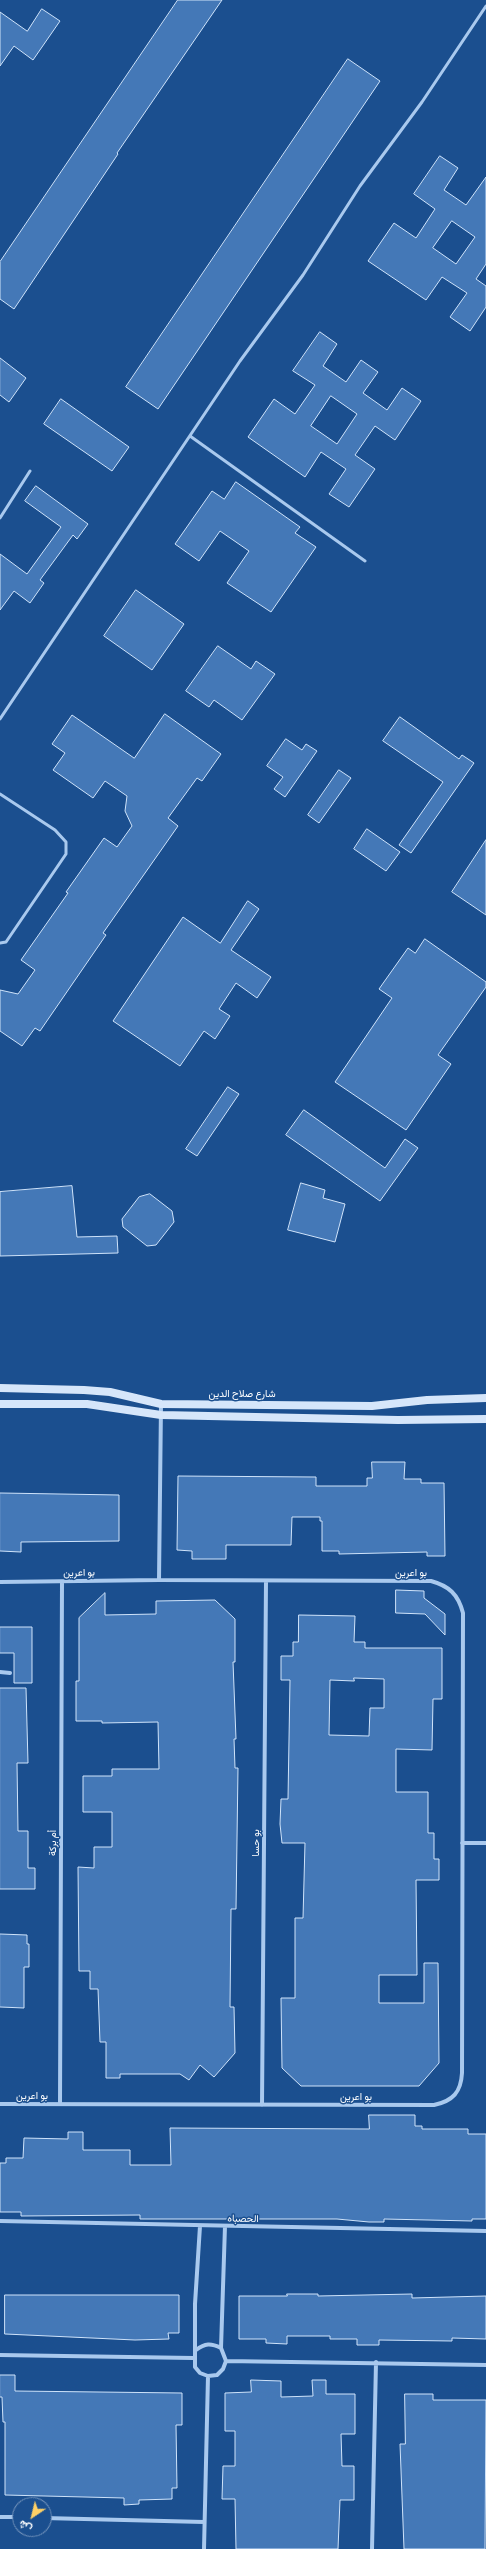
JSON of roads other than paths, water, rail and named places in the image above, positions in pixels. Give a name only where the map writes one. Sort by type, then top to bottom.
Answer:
[{"type":"street","name":"شارع صلاح الدين","points":[[0,1388],[110,1392],[161,1404],[372,1406],[427,1400],[486,1398]]},
{"type":"street","points":[[0,1404],[87,1404],[161,1415],[398,1420],[486,1419]]},
{"type":"street","points":[[159,1580],[161,1404]]},
{"type":"street","name":"بو اعرين","points":[[0,1582],[159,1580],[431,1581],[443,1584],[453,1591],[460,1601],[463,1613],[462,2073],[461,2085],[455,2095],[446,2103],[434,2105],[0,2104]]},
{"type":"street","name":"بو حسا","points":[[262,2105],[266,1581]]},
{"type":"street","name":"أم بركة","points":[[60,2104],[62,1582]]},
{"type":"street","points":[[0,1672],[10,1673]]},
{"type":"street","points":[[462,1843],[486,1843]]},
{"type":"street","name":"الحصباه","points":[[0,2221],[486,2231]]},
{"type":"street","points":[[200,2226],[195,2304],[196,2350],[193,2358],[195,2367],[200,2373],[208,2376],[217,2375],[223,2369],[226,2361],[221,2348],[225,2226]]},
{"type":"street","points":[[196,2350],[203,2344],[212,2344],[221,2348]]},
{"type":"street","points":[[0,2355],[193,2358]]},
{"type":"street","points":[[226,2361],[376,2362],[486,2365]]},
{"type":"street","points":[[372,2549],[376,2362]]},
{"type":"street","points":[[204,2549],[208,2376]]},
{"type":"street","points":[[0,2517],[12,2517]]},
{"type":"street","points":[[52,2518],[204,2522]]},
{"type":"lane","points":[[0,719],[190,436],[486,6]]},
{"type":"lane","points":[[190,436],[365,561]]},
{"type":"lane","points":[[0,518],[30,471]]},
{"type":"lane","points":[[0,794],[55,830],[66,842],[66,854],[6,942],[0,943]]}]
